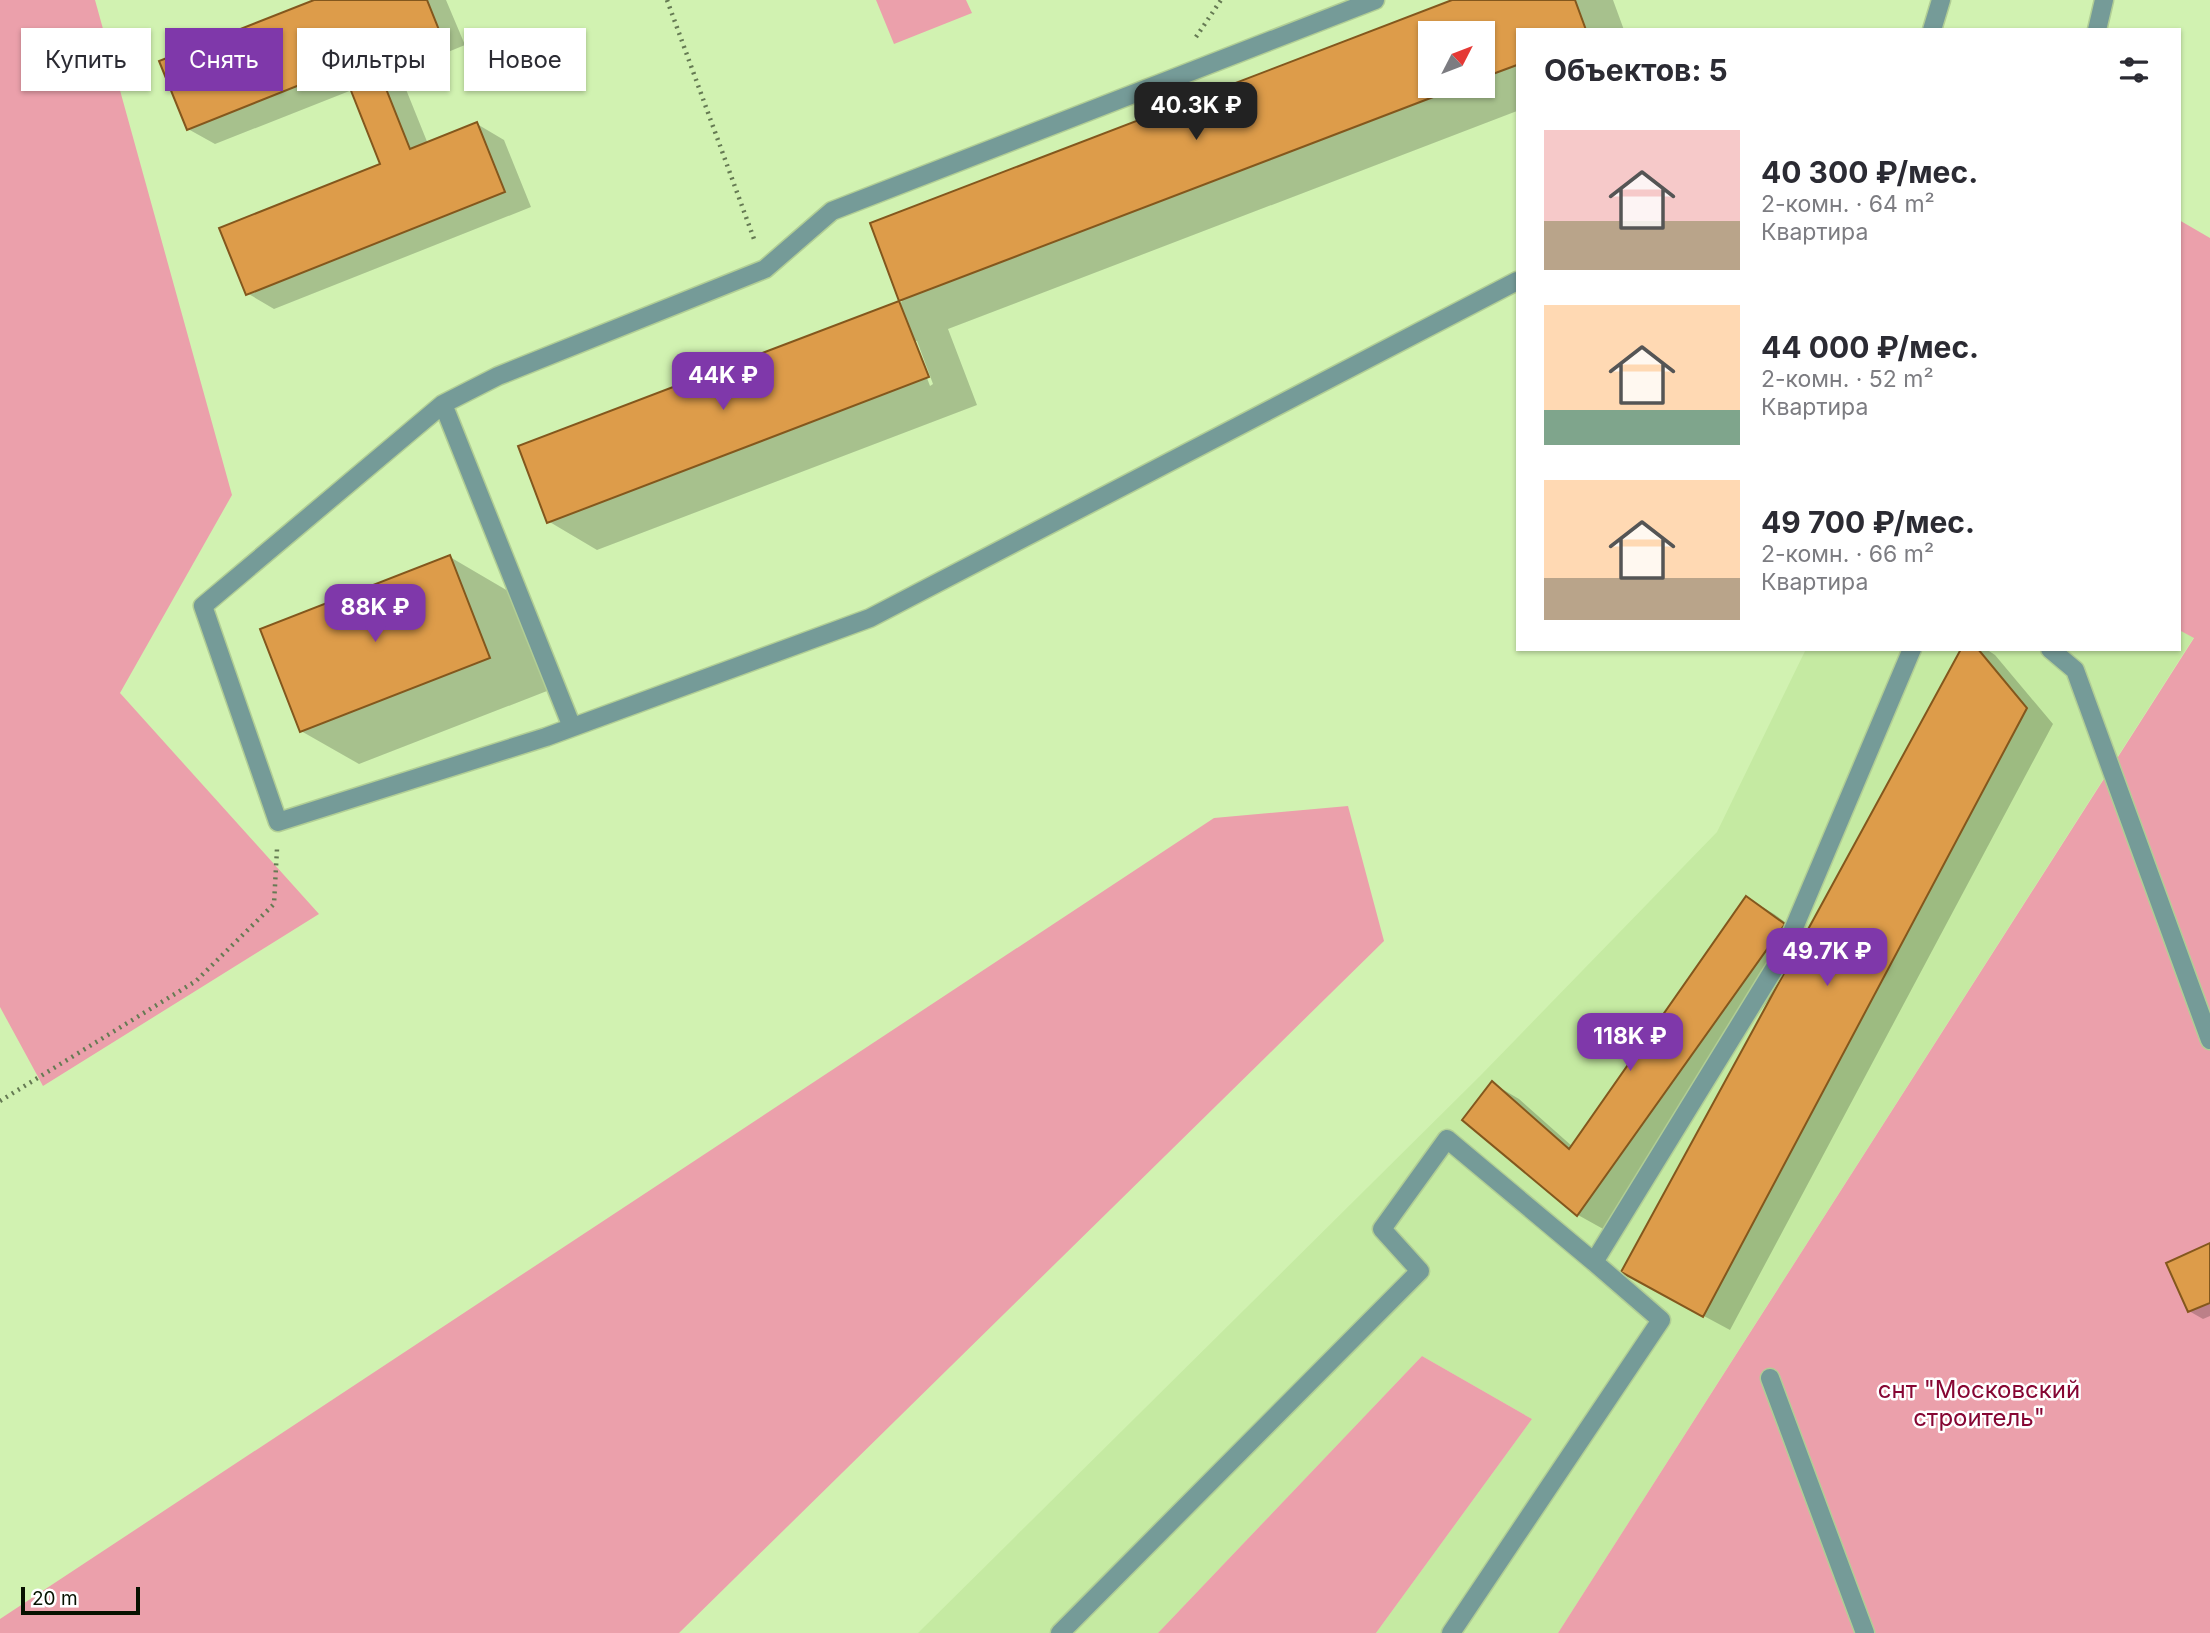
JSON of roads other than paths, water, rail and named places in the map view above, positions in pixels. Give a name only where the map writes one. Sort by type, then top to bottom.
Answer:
[{"type":"lane","points":[[1375,0],[832,211],[765,269],[498,376],[443,404],[203,606],[278,822],[572,727],[870,618],[1516,282]]},
{"type":"lane","points":[[1933,28],[1941,0]]},
{"type":"lane","points":[[2097,28],[2104,0]]},
{"type":"lane","points":[[443,404],[572,727]]},
{"type":"lane","points":[[1594,1262],[1782,956],[1911,651]]},
{"type":"lane","points":[[2052,651],[2075,670],[2210,1040]]},
{"type":"lane","points":[[1060,1633],[1420,1271],[1382,1228],[1447,1139],[1661,1320],[1451,1633]]},
{"type":"lane","points":[[1770,1378],[1865,1633]]},
{"type":"park label","name":"снт \"Московский строитель\"","points":[[1979,1403]]}]
